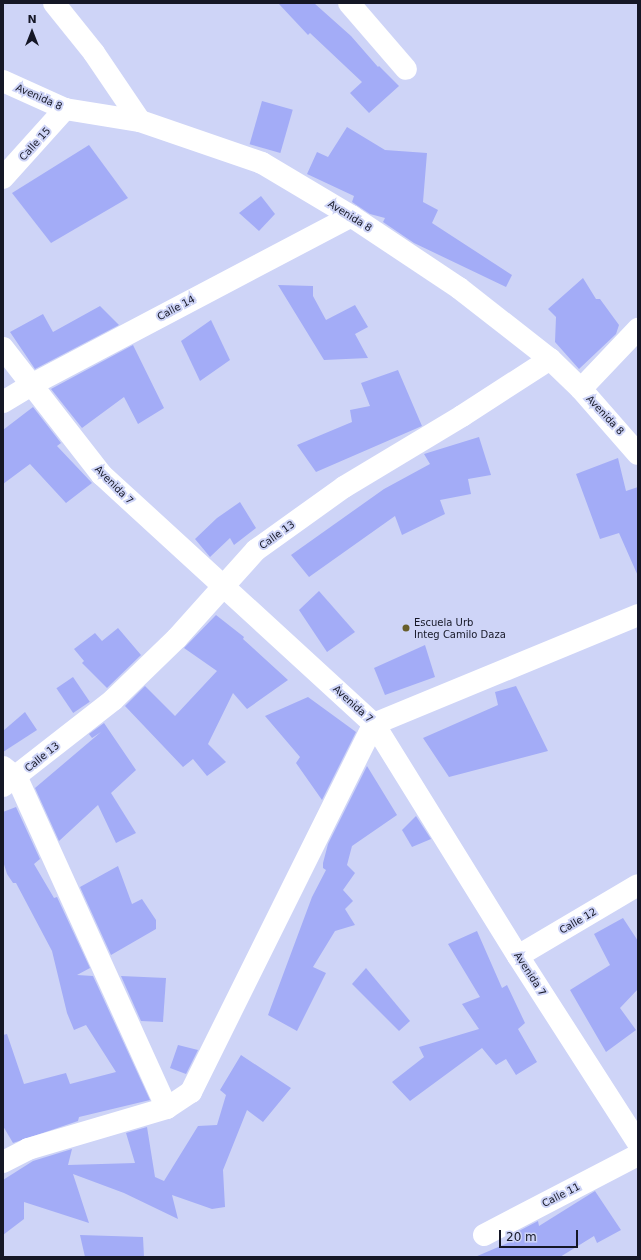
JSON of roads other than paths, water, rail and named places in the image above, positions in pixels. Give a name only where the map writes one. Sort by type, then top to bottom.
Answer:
[{"type":"street","points":[[54,3],[94,53],[140,122]]},
{"type":"street","points":[[349,3],[406,69]]},
{"type":"street","name":"Avenida 8","points":[[3,81],[65,109],[140,122],[262,163],[351,216],[459,288],[550,359],[581,389],[638,454]]},
{"type":"street","name":"Calle 15","points":[[3,178],[65,109]]},
{"type":"street","name":"Calle 14","points":[[3,402],[31,385],[351,216]]},
{"type":"street","points":[[581,389],[638,329]]},
{"type":"street","name":"Avenida 7","points":[[3,348],[102,475],[374,724],[518,956],[638,1143]]},
{"type":"street","name":"Calle 13","points":[[8,777],[113,700],[177,638],[224,588],[256,550],[344,487],[462,416],[550,359]]},
{"type":"street","points":[[3,1162],[28,1149],[167,1108],[191,1092],[374,724],[638,615]]},
{"type":"street","points":[[8,777],[167,1108]]},
{"type":"street","name":"Calle 12","points":[[518,956],[638,885]]},
{"type":"street","name":"Calle 11","points":[[484,1235],[638,1155]]},
{"type":"place","name":"Escuela Urb Integ Camilo Daza","points":[[406,628]]}]
